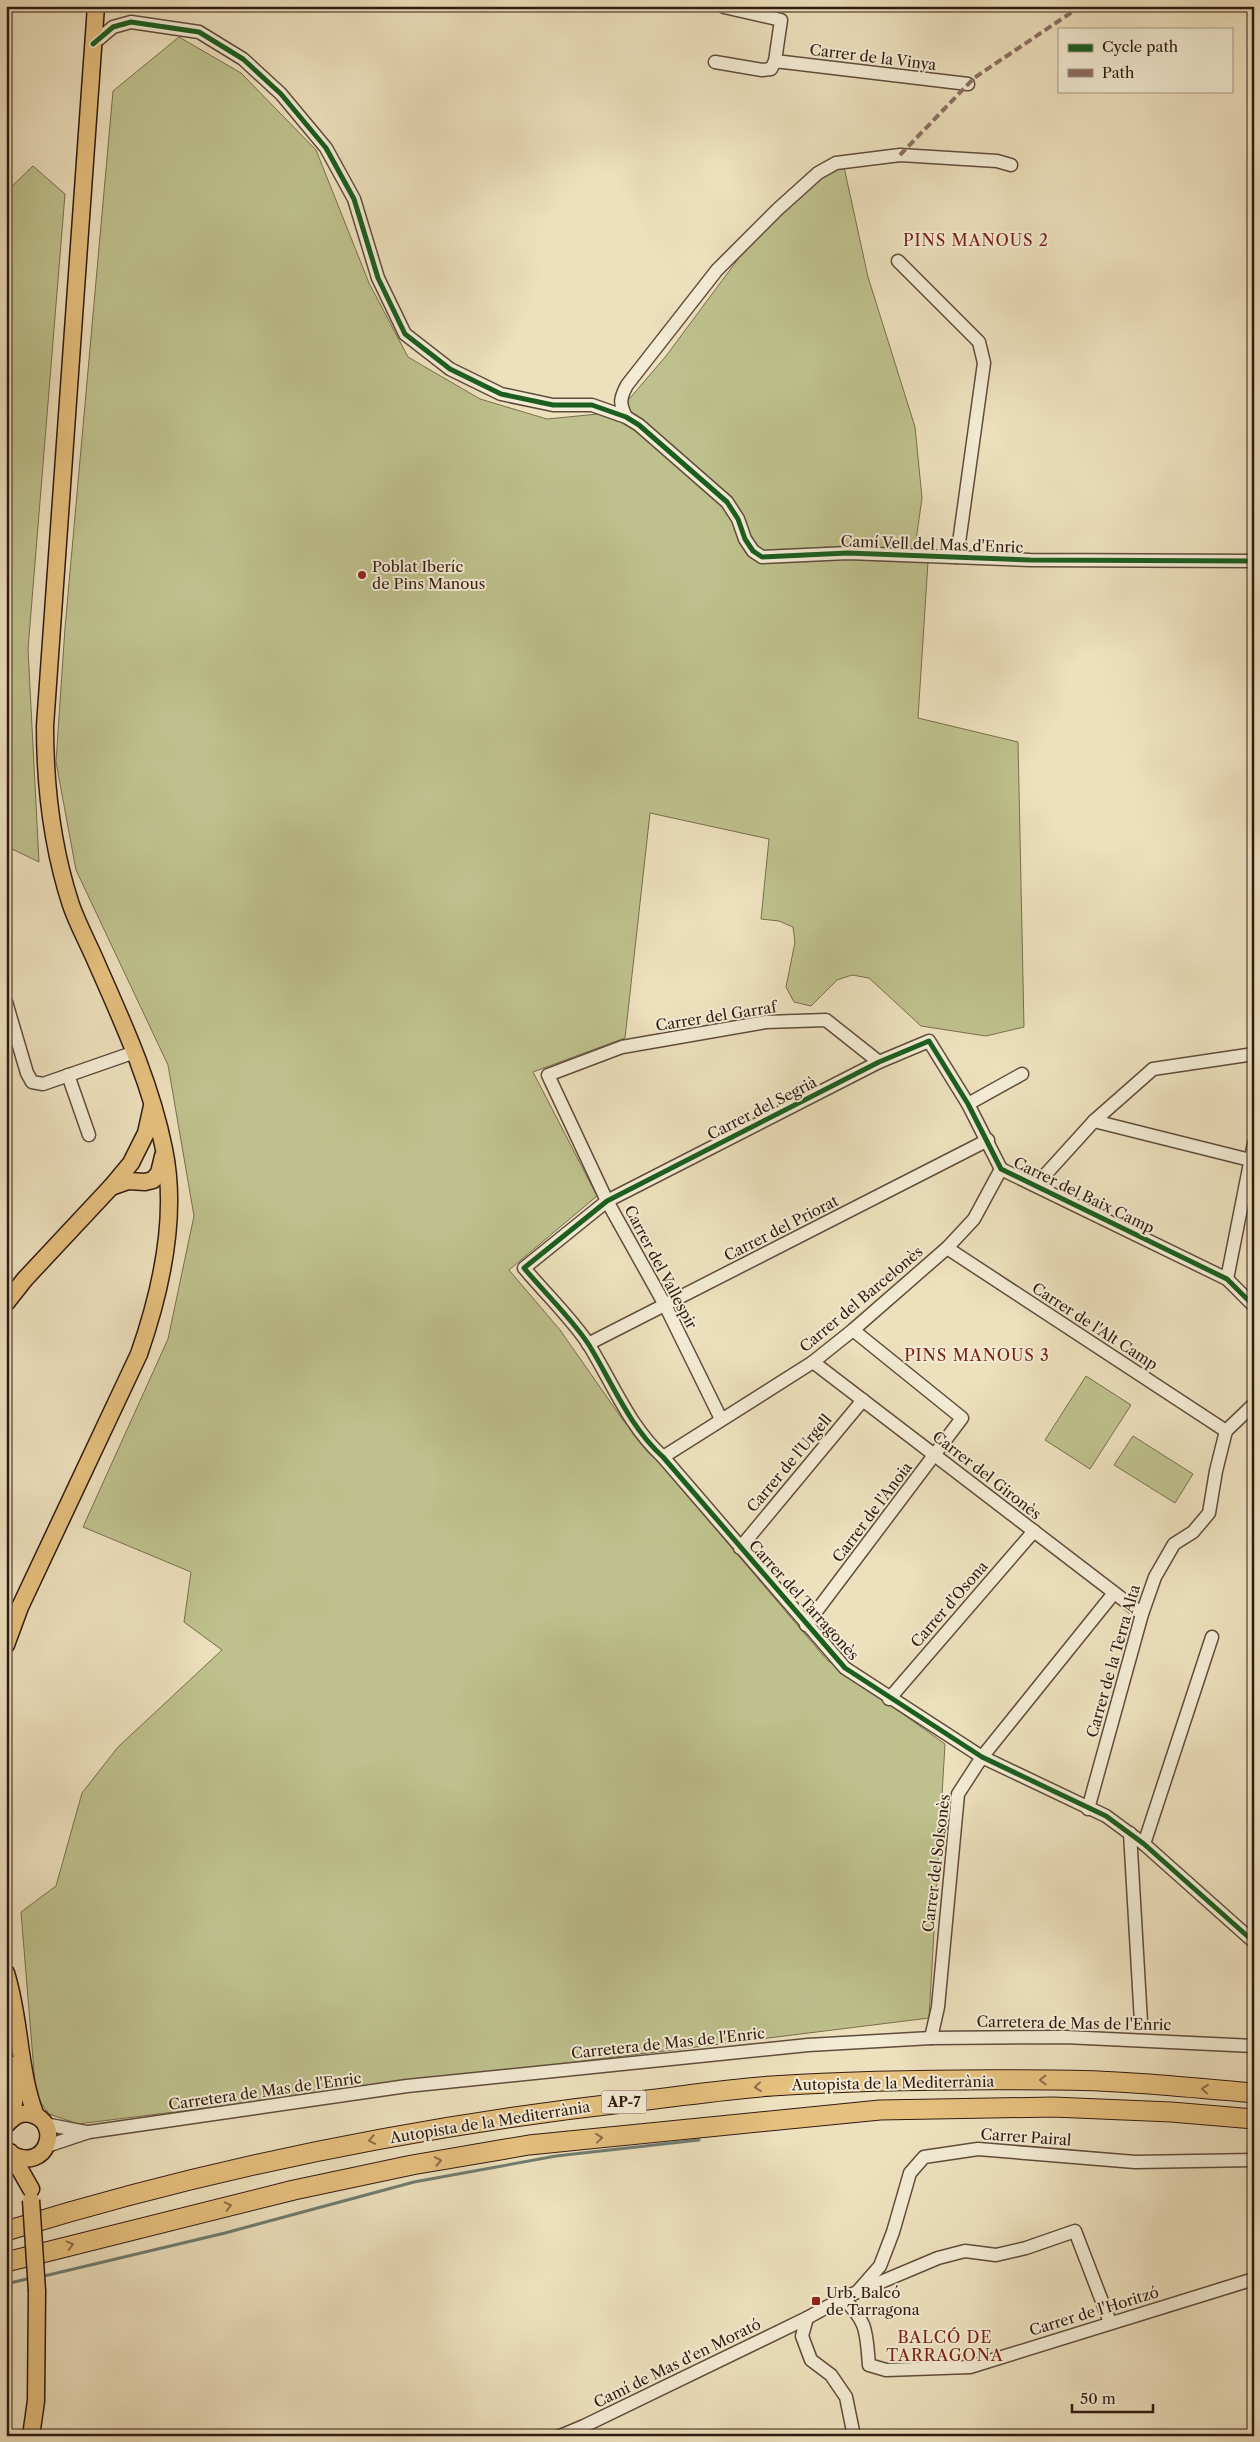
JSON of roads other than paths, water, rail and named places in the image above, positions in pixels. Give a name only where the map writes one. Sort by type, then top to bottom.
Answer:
[{"type":"highway","name":"Autopista de la Mediterrània","points":[[6,2232],[154,2189],[290,2156],[527,2113],[741,2089],[909,2081],[1054,2080],[1254,2093]]},
{"type":"highway","name":"Autopista de la Mediterrània","points":[[6,2262],[294,2190],[412,2165],[529,2145],[880,2110],[1053,2107],[1171,2112],[1254,2119]]},
{"type":"main road","points":[[6,1645],[20,1606],[139,1354],[154,1312],[162,1277],[167,1214],[168,1179],[153,1104],[135,1052],[72,906],[53,840],[45,751],[96,6]]},
{"type":"main road","points":[[153,1104],[146,1133],[132,1160],[130,1170],[158,1192],[167,1214]]},
{"type":"main road","points":[[6,1303],[25,1279],[111,1187],[138,1154],[149,1153],[163,1157]]},
{"type":"main road","points":[[111,1187],[128,1180],[143,1181],[156,1177],[163,1157]]},
{"type":"main road","points":[[6,1973],[14,2000],[26,2084],[49,2139],[42,2151],[31,2195],[37,2291],[36,2401],[31,2436]]},
{"type":"main road","points":[[6,2018],[15,2082],[9,2122]]},
{"type":"main road","points":[[9,2122],[25,2114],[40,2120]]},
{"type":"main road","points":[[9,2151],[19,2158],[28,2159],[42,2151]]},
{"type":"main road","points":[[9,2151],[31,2195]]},
{"type":"street","points":[[724,7],[781,20],[775,61]]},
{"type":"street","name":"Camí Vell del Mas d'Enric","points":[[93,44],[113,27],[131,22],[199,32],[243,59],[281,94],[326,148],[354,199],[378,278],[405,334],[450,369],[501,394],[553,405],[592,404],[626,417],[663,445],[699,480],[727,502],[738,519],[745,539],[753,551],[762,557],[848,553],[957,557],[1254,561]]},
{"type":"street","name":"Carrer de la Vinya","points":[[715,62],[762,70],[771,69],[775,61],[968,84]]},
{"type":"street","points":[[626,417],[620,404],[627,385],[717,270],[778,208],[818,173],[836,163],[900,155],[997,160],[1011,165]]},
{"type":"street","points":[[898,261],[978,342],[984,362],[957,557]]},
{"type":"street","points":[[6,1002],[27,1073],[32,1082],[42,1084],[135,1052]]},
{"type":"street","name":"Carrer del Garraf","points":[[548,1076],[622,1047],[774,1022],[826,1020],[879,1062]]},
{"type":"street","name":"Carrer del Segrià","points":[[607,1201],[879,1062],[929,1041]]},
{"type":"street","name":"Carrer del Baix Camp","points":[[929,1041],[968,1104],[988,1140],[1001,1169],[1227,1279],[1254,1306]]},
{"type":"street","points":[[1036,1185],[1094,1121],[1153,1070],[1254,1054]]},
{"type":"street","points":[[968,1104],[1022,1074]]},
{"type":"street","points":[[68,1075],[89,1135]]},
{"type":"street","name":"Carrer del Vallespir","points":[[548,1076],[607,1201],[665,1305],[721,1418]]},
{"type":"street","points":[[1094,1121],[1250,1160]]},
{"type":"street","name":"Carrer del Priorat","points":[[588,1344],[988,1140]]},
{"type":"street","points":[[1227,1279],[1254,1143]]},
{"type":"street","name":"Carrer del Barcelonès","points":[[663,1457],[721,1418],[813,1362],[853,1330],[947,1248],[974,1220],[1001,1169]]},
{"type":"street","name":"Carrer del Tarragonès","points":[[607,1201],[524,1268],[588,1344],[624,1408],[648,1444],[663,1457],[806,1625],[845,1668],[889,1699],[982,1757],[1106,1816],[1144,1844],[1254,1942]]},
{"type":"street","name":"Carrer de l'Alt Camp","points":[[947,1248],[1226,1431]]},
{"type":"street","name":"Carrer de l'Anoia","points":[[806,1625],[962,1418],[853,1330]]},
{"type":"street","name":"Carrer del Gironès","points":[[813,1362],[1142,1614]]},
{"type":"street","name":"Carrer de l'Urgell","points":[[740,1548],[863,1400]]},
{"type":"street","points":[[1226,1431],[1254,1404]]},
{"type":"street","name":"Carrer de la Terra Alta","points":[[1088,1809],[1142,1614],[1155,1577],[1174,1544],[1192,1532],[1209,1514],[1216,1470],[1226,1431]]},
{"type":"street","name":"Carrer d'Osona","points":[[889,1699],[1034,1531]]},
{"type":"street","name":"Carrer del Solsonès","points":[[931,2038],[938,2007],[958,1794],[982,1757],[1114,1593]]},
{"type":"street","points":[[1144,1844],[1212,1637]]},
{"type":"street","points":[[1130,1833],[1141,2022]]},
{"type":"street","name":"Carretera de Mas de l'Enric","points":[[89,2132],[406,2086],[772,2048],[931,2038],[1104,2037],[1254,2046]]},
{"type":"street","points":[[40,2120],[89,2132]]},
{"type":"street","points":[[42,2151],[89,2132]]},
{"type":"street","name":"Carrer Pairal","points":[[849,2296],[880,2266],[893,2232],[910,2173],[924,2157],[978,2149],[1135,2162],[1253,2162]]},
{"type":"street","points":[[849,2296],[938,2258],[965,2251],[996,2255],[1026,2248],[1076,2231],[1110,2322]]},
{"type":"street","name":"Carrer de l'Horitzó","points":[[849,2296],[866,2328],[869,2365],[886,2370],[970,2367],[1254,2278]]},
{"type":"street","name":"Camí de Mas d'en Morató","points":[[560,2436],[849,2296]]},
{"type":"street","points":[[807,2318],[802,2336],[811,2360],[831,2375],[846,2397],[854,2436]]},
{"type":"waterway","points":[[40,2277],[225,2233],[414,2182],[556,2156],[699,2140]]},
{"type":"waterway","points":[[6,2284],[31,2278]]},
{"type":"place","name":"Poblat Iberíc de Pins Manous","points":[[362,575]]},
{"type":"place","name":"Urb. Balcó de Tarragona","points":[[816,2301]]},
{"type":"district","name":"PINS MANOUS 2","points":[[976,240]]},
{"type":"district","name":"PINS MANOUS 3","points":[[977,1355]]},
{"type":"district","name":"BALCÓ DE TARRAGONA","points":[[945,2346]]}]
